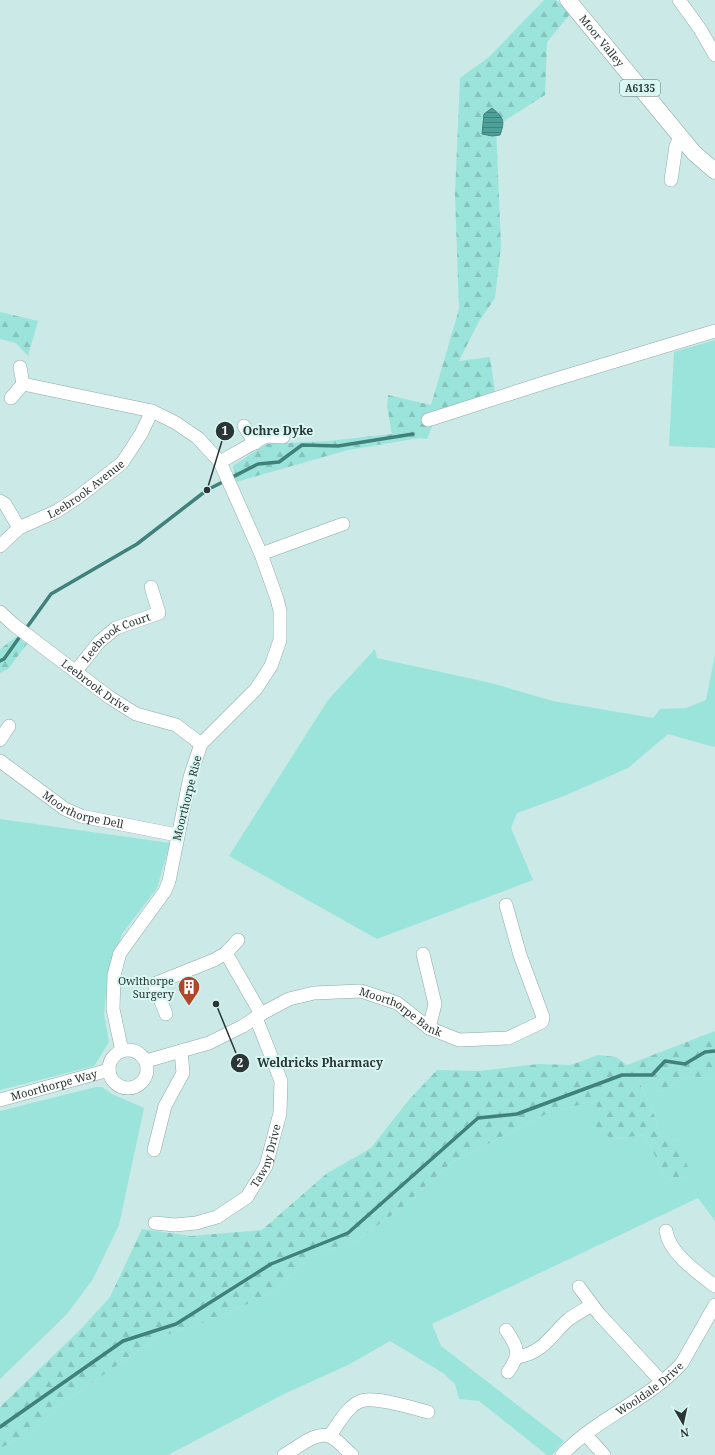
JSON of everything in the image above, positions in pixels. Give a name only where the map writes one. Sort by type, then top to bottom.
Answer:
[{"type":"main road","name":"Moor Valley","points":[[568,0],[694,154],[715,171]]},
{"type":"street","points":[[679,0],[700,29],[715,55]]},
{"type":"street","points":[[670,180],[676,146],[680,137]]},
{"type":"street","points":[[428,420],[546,382],[715,331]]},
{"type":"street","points":[[12,398],[23,384],[20,367]]},
{"type":"street","name":"Moorthorpe Rise","points":[[23,384],[152,411],[176,423],[198,438],[221,465],[232,492],[262,554],[280,611],[280,640],[271,666],[256,689],[201,744],[190,777],[165,890],[120,953],[114,975],[112,1008],[122,1051]]},
{"type":"street","name":"Leebrook Avenue","points":[[0,546],[19,528],[57,511],[77,498],[122,463],[141,434],[152,411]]},
{"type":"street","points":[[244,426],[255,443]]},
{"type":"street","points":[[221,465],[266,436],[283,437]]},
{"type":"street","points":[[0,501],[5,504],[19,528]]},
{"type":"street","points":[[262,554],[343,524]]},
{"type":"street","name":"Leebrook Court","points":[[76,671],[98,642],[116,628],[159,613],[150,587]]},
{"type":"street","name":"Leebrook Drive","points":[[0,612],[14,625],[109,697],[136,714],[176,726],[201,744]]},
{"type":"street","points":[[0,740],[9,726]]},
{"type":"street","name":"Moorthorpe Dell","points":[[0,761],[65,809],[81,816],[177,835]]},
{"type":"street","name":"Moorthorpe Bank","points":[[146,1061],[209,1043],[243,1026],[289,999],[314,993],[361,991],[397,1003],[429,1028],[459,1040],[508,1038],[542,1022],[542,1018],[520,955],[506,905]]},
{"type":"street","points":[[166,1014],[154,984],[214,960],[226,953],[238,940]]},
{"type":"street","name":"Tawny Drive","points":[[155,1223],[176,1225],[196,1223],[217,1217],[247,1197],[266,1166],[280,1113],[281,1081],[259,1016],[226,953]]},
{"type":"street","points":[[423,954],[435,1004],[429,1028]]},
{"type":"street","points":[[122,1051],[128,1049],[135,1051],[146,1061]]},
{"type":"street","name":"Moorthorpe Way","points":[[122,1051],[113,1057],[109,1070],[111,1077],[115,1082],[125,1088],[131,1088],[143,1081],[148,1068],[146,1061]]},
{"type":"street","points":[[154,1150],[165,1106],[183,1073],[181,1051]]},
{"type":"street","name":"Moorthorpe Way","points":[[0,1100],[109,1070]]},
{"type":"street","points":[[666,1231],[668,1241],[676,1252],[715,1286]]},
{"type":"street","points":[[579,1287],[608,1324],[662,1382]]},
{"type":"street","points":[[517,1357],[533,1353],[569,1320],[592,1305]]},
{"type":"street","name":"Wooldale Drive","points":[[562,1455],[585,1434],[675,1372],[682,1363],[701,1327],[715,1305]]},
{"type":"street","points":[[506,1330],[515,1342],[517,1350],[517,1357],[508,1372]]},
{"type":"street","points":[[330,1435],[347,1412],[361,1401],[374,1399],[428,1412]]},
{"type":"street","points":[[585,1434],[604,1455]]},
{"type":"street","points":[[284,1455],[312,1438],[322,1435],[330,1435],[352,1455]]},
{"type":"green space","points":[[544,0],[556,0],[571,13],[547,42],[545,95],[496,126],[501,246],[495,298],[478,323],[459,361],[490,357],[495,393],[433,424],[427,439],[419,438],[348,450],[236,482],[233,466],[266,444],[328,441],[392,434],[387,406],[388,395],[431,405],[459,309],[455,194],[460,78],[489,57]]},
{"type":"green space","points":[[0,312],[38,321],[28,356],[16,343],[0,339]]},
{"type":"green space","points":[[715,340],[715,448],[669,446],[674,352]]},
{"type":"green space","points":[[16,637],[27,644],[8,669],[0,673],[0,649]]},
{"type":"green space","points":[[375,649],[377,658],[491,683],[553,701],[653,718],[660,709],[686,708],[706,700],[715,655],[715,746],[714,747],[668,734],[628,768],[564,796],[517,813],[511,828],[533,880],[377,939],[229,856],[328,700]]},
{"type":"green space","points":[[0,819],[170,843],[157,888],[122,934],[107,983],[104,1014],[109,1042],[94,1066],[0,1090]]},
{"type":"green space","points":[[715,1031],[715,1079],[689,1076],[659,1092],[656,1078],[639,1081],[655,1117],[661,1136],[678,1141],[691,1175],[668,1181],[644,1135],[612,1139],[592,1125],[598,1100],[548,1113],[451,1163],[399,1210],[357,1240],[313,1255],[268,1295],[205,1322],[155,1339],[63,1403],[31,1434],[0,1448],[0,1407],[81,1329],[110,1297],[142,1229],[191,1236],[262,1230],[326,1174],[371,1148],[408,1101],[437,1070],[479,1071],[539,1064],[571,1065],[598,1055],[616,1057],[627,1065]]},
{"type":"green space","points":[[689,1076],[715,1079],[715,1221],[698,1198],[432,1324],[441,1346],[564,1441],[552,1455],[547,1455],[479,1401],[459,1399],[455,1384],[443,1373],[390,1341],[348,1365],[284,1394],[168,1455],[0,1455],[0,1448],[31,1434],[63,1403],[155,1339],[205,1322],[268,1295],[313,1255],[357,1240],[399,1210],[451,1163],[548,1113],[598,1100],[612,1139],[644,1135],[668,1181],[690,1175],[678,1141],[661,1136],[655,1117],[639,1081],[656,1078],[659,1092]]},
{"type":"green space","points":[[96,1087],[102,1087],[112,1094],[144,1108],[119,1225],[93,1279],[67,1314],[0,1379],[0,1111]]},
{"type":"shaded area","points":[[492,108],[499,114],[503,123],[500,135],[492,136],[482,134],[484,114]]},
{"type":"waterway","points":[[25,630],[51,594],[137,544],[207,490],[258,464],[279,462],[302,445],[338,446],[413,434]]},
{"type":"waterway","points":[[0,661],[4,659],[21,635]]},
{"type":"waterway","points":[[0,1427],[123,1341],[176,1324],[271,1264],[348,1233],[478,1118],[517,1114],[622,1075],[652,1075],[665,1061],[685,1064],[705,1052],[715,1051]]},
{"type":"place","name":"Ochre Dyke","points":[[207,490]]},
{"type":"place","name":"Weldricks Pharmacy","points":[[216,1004]]},
{"type":"place","name":"Owlthorpe Surgery","points":[[189,1006]]}]
